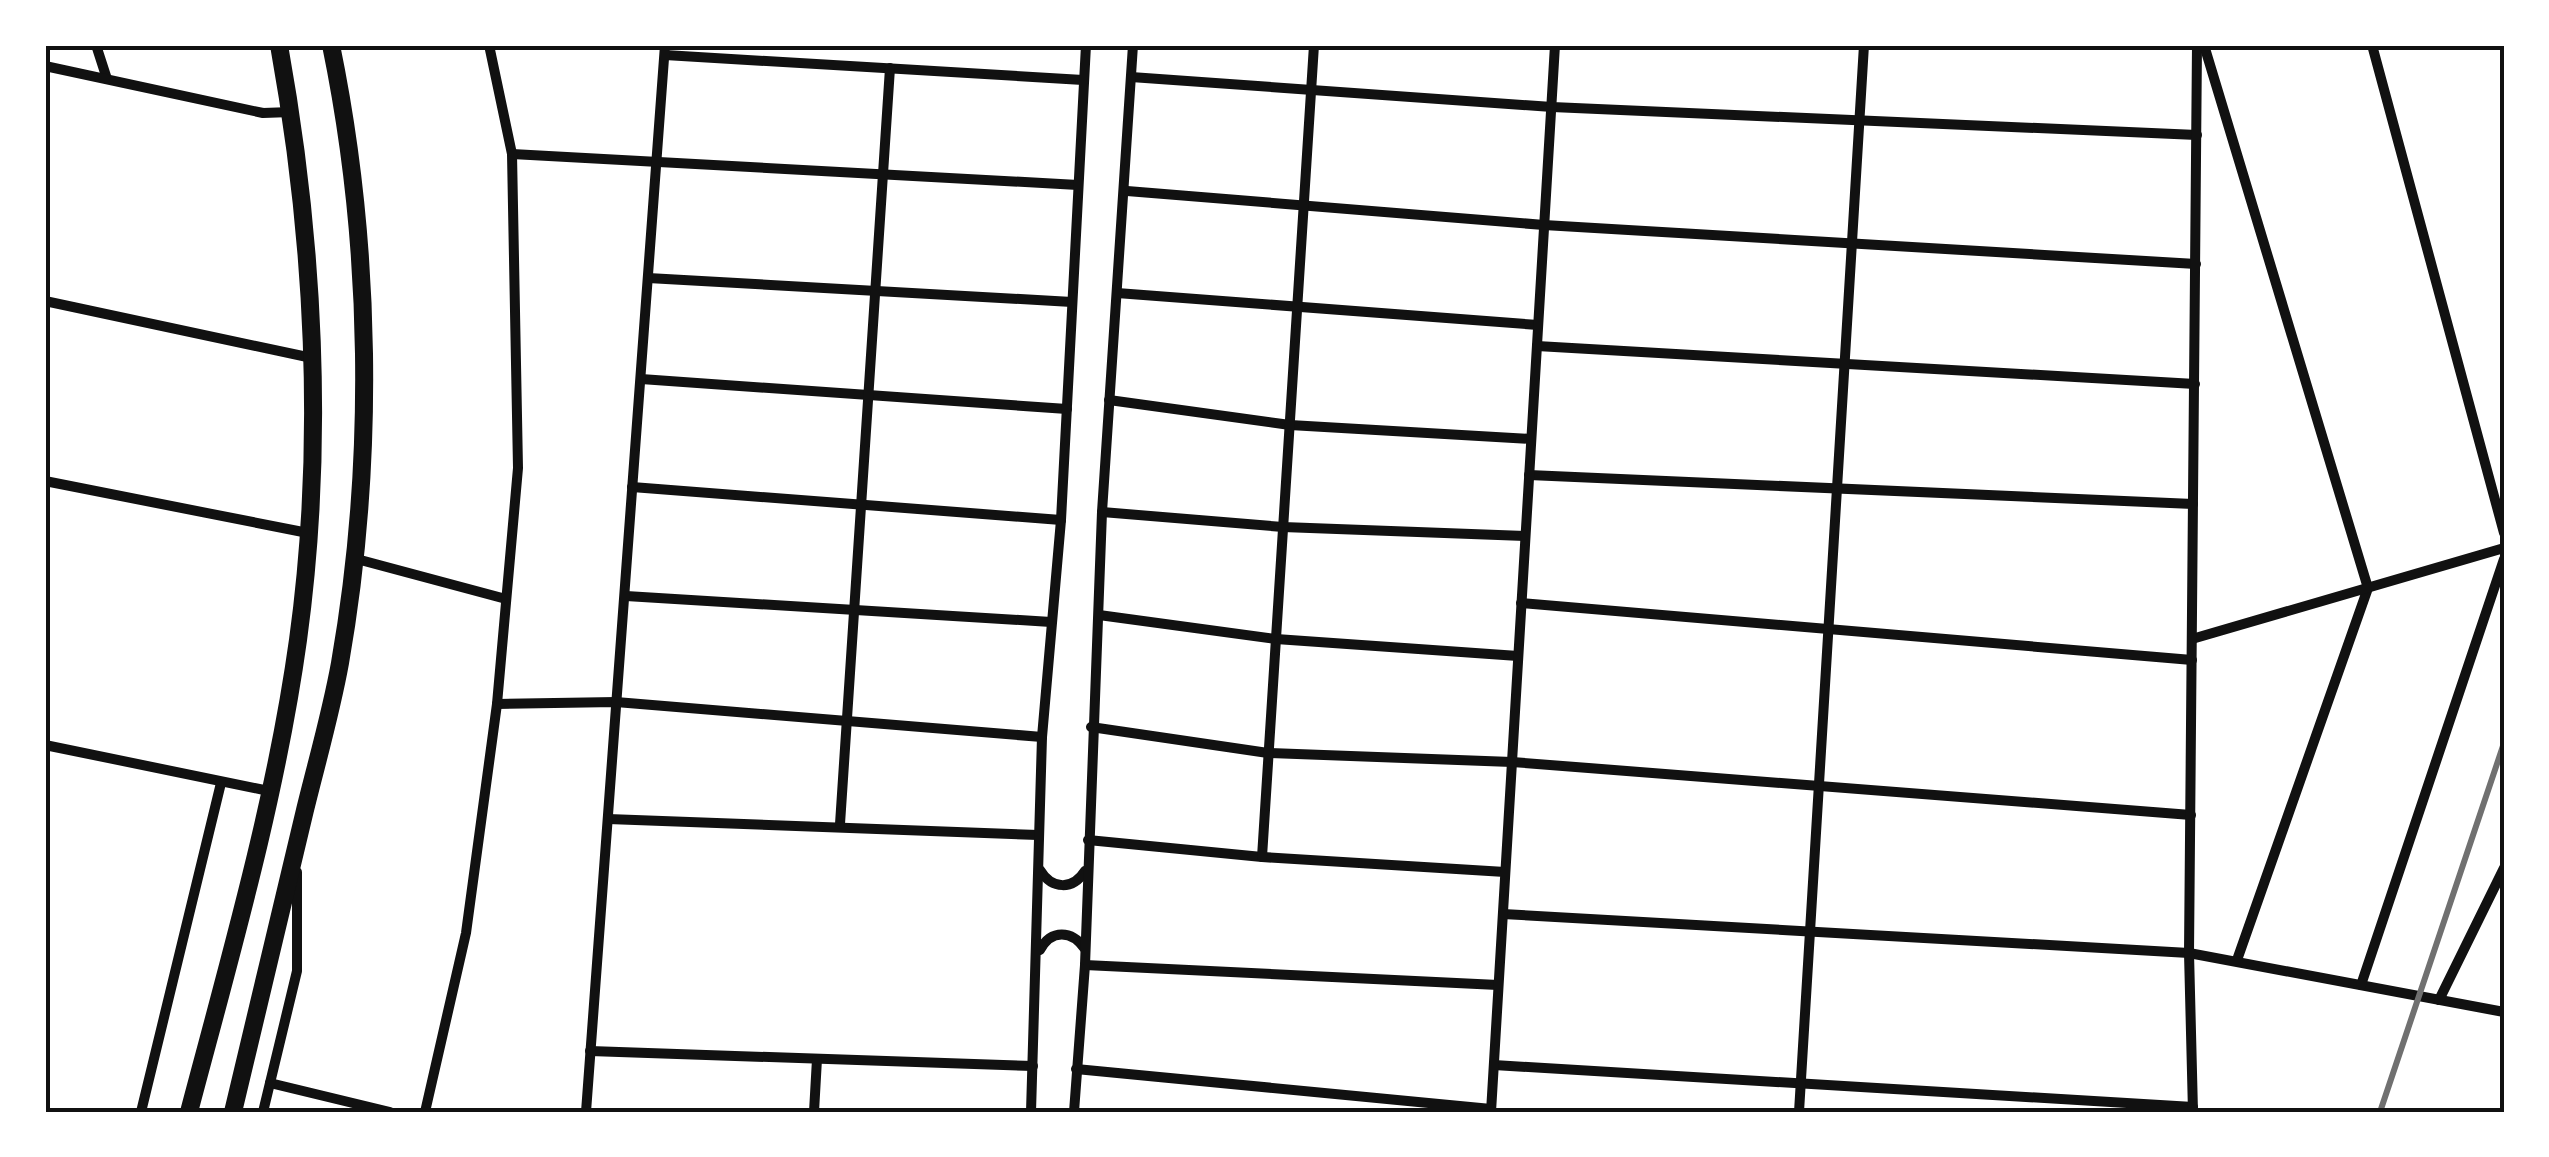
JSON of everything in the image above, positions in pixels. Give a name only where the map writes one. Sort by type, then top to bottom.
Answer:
[{"type":"main road","points":[[190,1112],[269,791],[296,654],[308,533],[312,358],[305,235],[279,45]]},
{"type":"main road","points":[[233,1112],[340,664],[353,558],[360,466],[359,278],[349,159],[332,45]]},
{"type":"street","points":[[96,45],[107,79]]},
{"type":"street","points":[[425,1112],[466,933],[497,704],[518,468],[512,154],[489,45]]},
{"type":"street","points":[[1031,1112],[1042,737],[1061,520],[1086,45]]},
{"type":"street","points":[[1074,1112],[1086,949],[1091,727],[1102,512],[1127,190],[1133,45]]},
{"type":"street","points":[[1262,857],[1314,45]]},
{"type":"street","points":[[1076,1069],[1491,1111],[1555,45]]},
{"type":"street","points":[[1799,1112],[1864,45]]},
{"type":"street","points":[[1494,1065],[2193,1110],[2192,638],[2196,135],[2201,45]]},
{"type":"street","points":[[2201,45],[2368,588],[2237,960]]},
{"type":"street","points":[[2372,45],[2504,532]]},
{"type":"street","points":[[586,1112],[665,50],[1083,80]]},
{"type":"street","points":[[45,66],[263,113],[291,112]]},
{"type":"street","points":[[840,824],[890,68]]},
{"type":"street","points":[[1131,77],[1552,107],[2196,135]]},
{"type":"street","points":[[512,154],[1078,185]]},
{"type":"street","points":[[1127,190],[1544,225],[2196,264]]},
{"type":"street","points":[[648,278],[1072,302]]},
{"type":"street","points":[[1117,293],[1538,326]]},
{"type":"street","points":[[45,301],[312,358]]},
{"type":"street","points":[[1537,346],[1845,368],[2194,384]]},
{"type":"street","points":[[640,379],[1067,410]]},
{"type":"street","points":[[1109,400],[1290,425],[1532,438]]},
{"type":"street","points":[[1529,475],[2194,504]]},
{"type":"street","points":[[45,481],[308,533]]},
{"type":"street","points":[[632,488],[1061,520]]},
{"type":"street","points":[[1102,512],[1283,528],[1526,536]]},
{"type":"street","points":[[2192,638],[2504,548]]},
{"type":"street","points":[[353,558],[506,598]]},
{"type":"street","points":[[2361,985],[2504,559]]},
{"type":"street","points":[[626,596],[854,613],[1051,622]]},
{"type":"street","points":[[1521,603],[2192,660]]},
{"type":"street","points":[[1098,614],[1276,639],[1518,656]]},
{"type":"street","points":[[497,704],[616,702],[1042,737]]},
{"type":"street","points":[[1091,727],[1268,753],[1512,762],[2191,815]]},
{"type":"street","points":[[45,745],[269,791]]},
{"type":"street","points":[[141,1112],[221,784]]},
{"type":"street","points":[[608,818],[840,824],[1038,835]]},
{"type":"street","points":[[1088,840],[1262,857],[1505,872]]},
{"type":"street","points":[[263,1112],[297,972],[296,849]]},
{"type":"street","points":[[1040,869],[1054,884],[1065,886],[1076,883],[1088,866]]},
{"type":"street","points":[[2439,1000],[2504,868]]},
{"type":"street","points":[[1502,914],[2190,953],[2504,1012]]},
{"type":"street","points":[[1038,954],[1046,940],[1060,934],[1075,937],[1086,949]]},
{"type":"street","points":[[1085,965],[1498,985]]},
{"type":"street","points":[[590,1051],[1034,1066]]},
{"type":"street","points":[[814,1112],[817,1059]]},
{"type":"street","points":[[270,1083],[390,1112]]},
{"type":"railway","points":[[2380,1112],[2504,743]]}]
